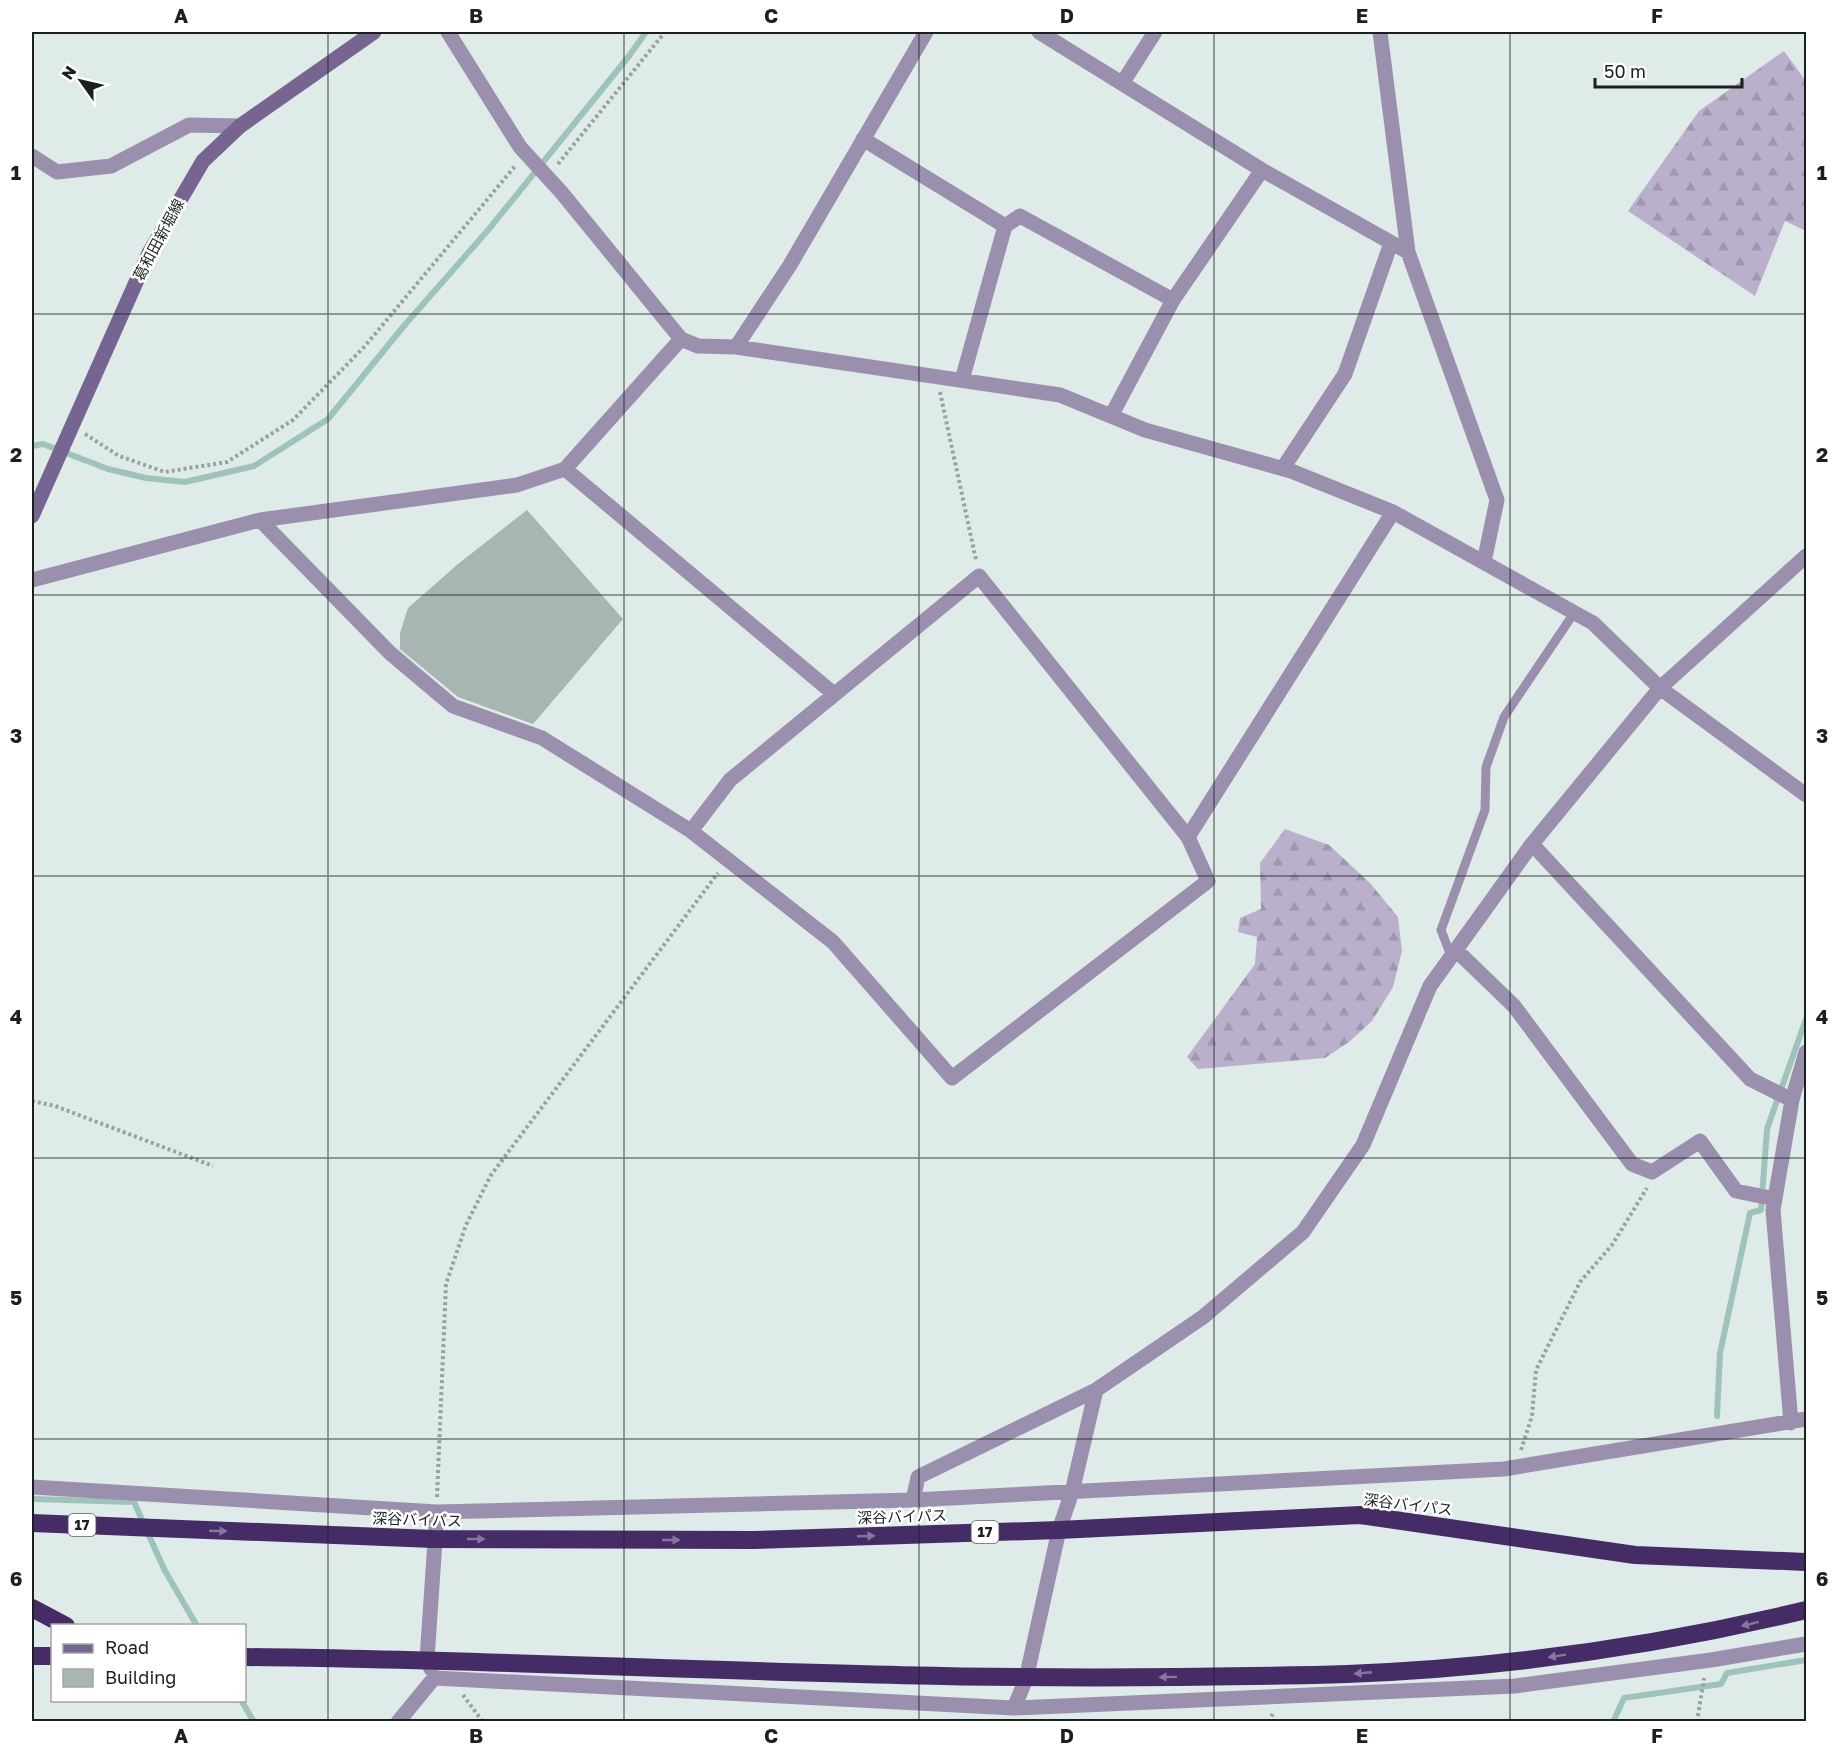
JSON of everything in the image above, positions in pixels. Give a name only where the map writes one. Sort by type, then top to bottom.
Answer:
[{"type":"highway","name":"深谷バイパス","points":[[32,1523],[433,1539],[753,1540],[1059,1530],[1360,1515],[1635,1555],[1806,1562]]},
{"type":"highway","points":[[32,1608],[62,1624]]},
{"type":"highway","points":[[246,1658],[427,1659],[1026,1679],[1349,1674],[1521,1660],[1730,1629],[1806,1610]]},
{"type":"highway","points":[[32,1656],[51,1656]]},
{"type":"main road","name":"葛和田新堀線","points":[[32,516],[149,253],[203,160],[240,126],[374,32]]},
{"type":"street","points":[[448,32],[528,156],[681,339],[698,346],[736,346],[1060,395],[1145,430],[1283,468],[1393,513],[1593,623],[1660,688],[1806,795]]},
{"type":"street","points":[[736,346],[790,265],[926,32]]},
{"type":"street","points":[[1039,32],[1262,170],[1408,252]]},
{"type":"street","points":[[1123,82],[1155,32]]},
{"type":"street","points":[[1380,32],[1408,252],[1497,500],[1484,562]]},
{"type":"street","points":[[32,156],[57,172],[111,166],[189,125],[240,126]]},
{"type":"street","points":[[863,139],[1005,226]]},
{"type":"street","points":[[1111,416],[1173,300],[1262,170]]},
{"type":"street","points":[[962,380],[1005,226],[1020,216],[1173,300]]},
{"type":"street","points":[[1283,468],[1345,374],[1391,243]]},
{"type":"street","points":[[32,580],[260,520],[517,485],[565,469],[681,339]]},
{"type":"street","points":[[565,469],[834,694]]},
{"type":"street","points":[[1188,837],[1393,513]]},
{"type":"street","points":[[260,520],[390,653],[453,706],[542,738],[691,831],[832,942],[952,1078],[1208,881],[1188,837],[980,576],[730,780],[691,831]]},
{"type":"street","points":[[913,1500],[918,1477],[1096,1390],[1203,1317],[1302,1232],[1363,1145],[1430,986],[1532,844],[1660,688],[1806,556]]},
{"type":"street","points":[[1532,844],[1750,1080],[1791,1099]]},
{"type":"street","points":[[1453,953],[1514,1006],[1632,1164],[1652,1172],[1700,1141],[1736,1191],[1775,1199]]},
{"type":"street","points":[[1791,1423],[1773,1210],[1791,1099],[1806,1052]]},
{"type":"street","points":[[1014,1708],[1026,1679],[1059,1530],[1072,1492],[1096,1390]]},
{"type":"street","points":[[32,1488],[437,1512],[913,1500],[1516,1467],[1806,1419]]},
{"type":"street","points":[[434,1678],[427,1659],[433,1539],[437,1512]]},
{"type":"street","points":[[434,1678],[1014,1708],[1515,1686],[1711,1660],[1806,1644]]},
{"type":"street","points":[[398,1722],[434,1678]]},
{"type":"lane","points":[[1453,953],[1441,930],[1485,810],[1486,767],[1504,717],[1574,613]]},
{"type":"path","points":[[547,177],[665,32]]},
{"type":"path","points":[[69,432],[119,456],[165,472],[226,462],[293,420],[365,346],[528,156]]},
{"type":"path","points":[[940,377],[940,400],[980,576]]},
{"type":"path","points":[[437,1512],[446,1284],[466,1225],[490,1175],[727,860]]},
{"type":"path","points":[[32,1101],[55,1106],[213,1166]]},
{"type":"path","points":[[1516,1467],[1532,1416],[1536,1370],[1580,1282],[1612,1245],[1658,1169]]},
{"type":"path","points":[[1697,1722],[1705,1674]]},
{"type":"path","points":[[453,1679],[483,1722]]},
{"type":"green space","points":[[1784,51],[1806,81],[1806,231],[1785,221],[1755,296],[1628,211],[1699,111]]},
{"type":"green space","points":[[1285,829],[1329,845],[1370,883],[1398,917],[1402,951],[1393,987],[1372,1021],[1349,1042],[1325,1058],[1198,1069],[1187,1057],[1255,964],[1257,937],[1238,932],[1240,918],[1261,909],[1260,863]]},
{"type":"building","points":[[527,510],[623,619],[533,724],[458,697],[400,649],[400,633],[408,608],[458,564]]},
{"type":"waterway","points":[[32,446],[43,444],[108,469],[146,478],[185,482],[254,466],[328,419],[403,327],[489,229],[646,32]]},
{"type":"waterway","points":[[1717,1416],[1720,1353],[1750,1213],[1761,1210],[1767,1129],[1806,1019]]},
{"type":"waterway","points":[[32,1499],[134,1502],[164,1569],[196,1624]]},
{"type":"waterway","points":[[1613,1722],[1624,1698],[1721,1684],[1727,1673],[1806,1660]]},
{"type":"waterway","points":[[242,1702],[254,1722]]}]
